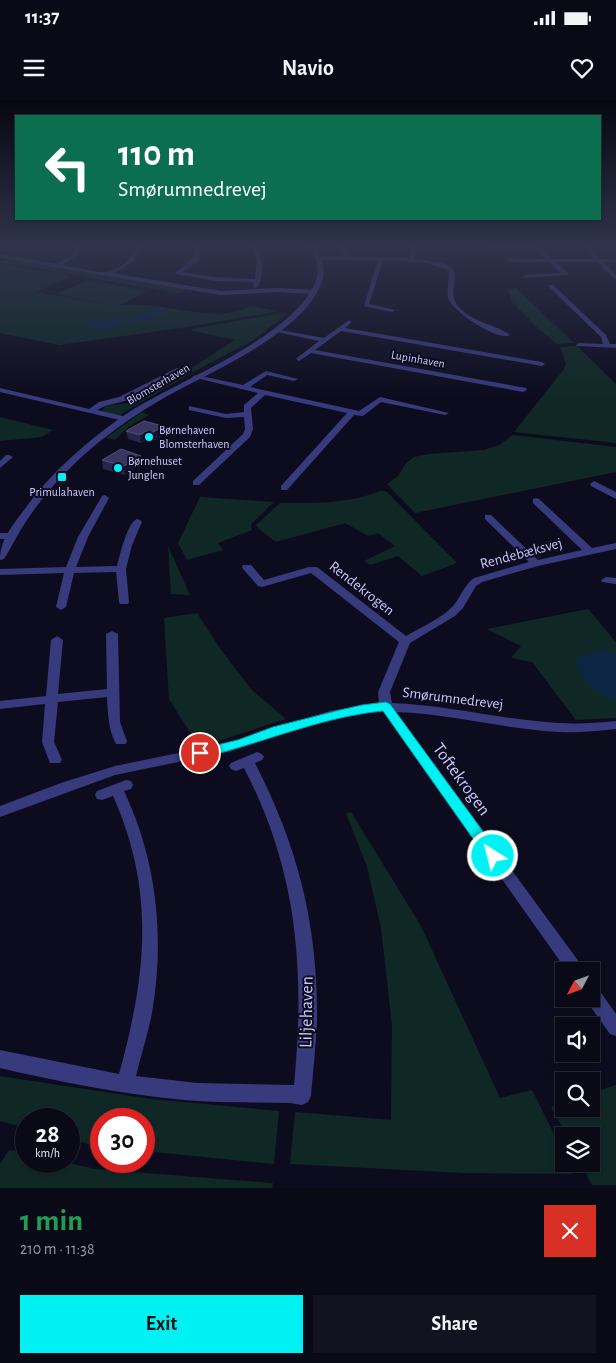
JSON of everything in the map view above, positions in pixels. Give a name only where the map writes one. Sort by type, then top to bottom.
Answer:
[{"type":"street","name":"Blomsterhaven","points":[[0,557],[11,536],[33,504],[58,474],[89,446],[124,419],[275,331],[302,308],[311,296]]},
{"type":"street","points":[[369,296],[366,306],[392,310]]},
{"type":"street","points":[[450,296],[458,309],[465,315],[507,335]]},
{"type":"street","points":[[561,296],[604,336],[607,345]]},
{"type":"street","points":[[299,359],[349,322]]},
{"type":"street","name":"Lupinhaven","points":[[340,329],[542,364]]},
{"type":"street","points":[[275,331],[325,340]]},
{"type":"street","points":[[578,345],[616,346]]},
{"type":"street","name":"Lupinhaven","points":[[310,352],[523,390]]},
{"type":"street","points":[[91,411],[102,404],[122,399],[179,369]]},
{"type":"street","points":[[244,388],[266,373],[294,379]]},
{"type":"street","points":[[196,377],[352,413],[360,414],[380,399],[445,412]]},
{"type":"street","points":[[0,390],[124,419]]},
{"type":"street","points":[[196,483],[247,435],[249,429],[246,414],[247,407],[250,402],[263,393]]},
{"type":"street","points":[[192,408],[226,416],[246,414]]},
{"type":"street","points":[[284,488],[352,413]]},
{"type":"street","points":[[0,465],[8,457]]},
{"type":"street","points":[[594,484],[616,496]]},
{"type":"street","points":[[61,606],[69,570],[81,537],[105,498]]},
{"type":"street","name":"Rendebæksvej","points":[[536,501],[589,551]]},
{"type":"street","points":[[488,517],[536,563]]},
{"type":"street","points":[[124,602],[120,569],[127,545],[137,522]]},
{"type":"street","points":[[0,536],[11,536]]},
{"type":"street","name":"Rendebæksvej","points":[[405,641],[451,614],[459,606],[472,584],[478,580],[536,563],[616,546]]},
{"type":"street","name":"Rendekrogen","points":[[247,566],[262,584],[313,569],[405,641]]},
{"type":"street","points":[[0,572],[120,569]]},
{"type":"street","points":[[112,634],[114,722],[121,741]]},
{"type":"street","points":[[55,760],[48,742],[56,640]]},
{"type":"street","points":[[386,707],[384,692],[405,641]]},
{"type":"street","points":[[0,705],[113,692]]},
{"type":"street","name":"Smørumnedrevej","points":[[0,812],[93,776],[217,750],[298,725],[362,709],[386,707],[412,708],[549,727],[578,728],[616,724]]},
{"type":"street","name":"Toftekrogen","points":[[386,707],[570,962]]},
{"type":"street","name":"Liljehaven","points":[[0,1059],[44,1069],[185,1091],[302,1096],[308,1021],[306,955],[298,897],[268,801],[246,761]]},
{"type":"street","points":[[115,790],[123,804],[139,846],[148,894],[150,949],[143,1012],[125,1083]]},
{"type":"street","points":[[600,1006],[616,1028]]},
{"type":"green space","points":[[0,296],[57,296],[109,305],[65,296],[138,296],[118,306],[151,306],[220,314],[235,312],[250,306],[277,311],[188,327],[60,345],[0,333]]},
{"type":"green space","points":[[510,296],[524,296],[574,343],[557,344],[512,302]]},
{"type":"green space","points":[[288,313],[252,341],[193,372],[187,371],[235,340],[191,329]]},
{"type":"green space","points":[[577,346],[616,384],[616,443],[514,432],[564,369],[566,363],[560,347]]},
{"type":"green space","points":[[186,372],[191,373],[118,416],[102,412],[105,406],[128,403]]},
{"type":"green space","points":[[142,412],[149,415],[127,428],[115,440],[106,438]]},
{"type":"green space","points":[[0,417],[53,430],[42,437],[0,441]]},
{"type":"green space","points":[[513,435],[616,447],[616,472],[415,513],[387,484],[398,476],[406,463],[414,457],[484,450],[499,445]]},
{"type":"green space","points":[[386,491],[457,563],[422,576],[398,556],[370,565],[364,561],[395,546],[378,533],[368,536],[345,523],[276,542],[256,525],[280,503],[343,501]]},
{"type":"green space","points":[[200,497],[274,502],[251,524],[252,530],[218,543],[223,550],[187,560],[178,543]]},
{"type":"green space","points":[[168,546],[190,595],[171,594]]},
{"type":"green space","points":[[588,609],[616,642],[616,718],[576,720],[532,662],[511,658],[521,646],[487,629]]},
{"type":"green space","points":[[197,613],[221,650],[252,690],[286,719],[199,747],[169,699],[164,618]]},
{"type":"green space","points":[[351,812],[421,926],[500,1098],[532,1090],[555,1136],[555,1172],[572,1172],[573,1174],[464,1173],[290,1164],[295,1112],[391,1120],[392,1025],[381,928],[367,867],[346,813]]},
{"type":"green space","points":[[0,1076],[151,1099],[279,1111],[274,1164],[155,1152],[155,1108],[90,1108],[90,1144],[80,1142],[80,1108],[15,1108],[15,1125],[0,1121]]},
{"type":"green space","points":[[616,1085],[616,1185],[592,1185],[585,1172],[600,1172],[600,1127],[562,1127],[557,1117],[600,1117],[600,1090]]},
{"type":"green space","points":[[555,1106],[555,1114],[551,1107]]},
{"type":"green space","points":[[9,1150],[15,1151],[15,1173],[80,1173],[80,1165],[90,1168],[90,1173],[146,1173],[273,1183],[272,1188],[0,1188],[0,1164]]},
{"type":"water","points":[[160,309],[171,312],[164,316],[129,322],[104,330],[89,327],[88,325],[97,320],[131,319]]},
{"type":"water","points":[[607,650],[616,655],[616,701],[596,691],[581,674],[575,661],[591,652]]},
{"type":"building","points":[[144,421],[163,426],[152,433],[146,431],[140,435],[126,431]]},
{"type":"building","points":[[121,449],[141,456],[124,466],[102,460]]},
{"type":"place","name":"Børnehaven Blomsterhaven","points":[[149,437]]},
{"type":"place","name":"Børnehuset Junglen","points":[[118,468]]},
{"type":"place","name":"Primulahaven","points":[[62,477]]},
{"type":"route","points":[[200,753],[240,744],[277,731],[340,714],[362,709],[386,707],[493,856]]}]
